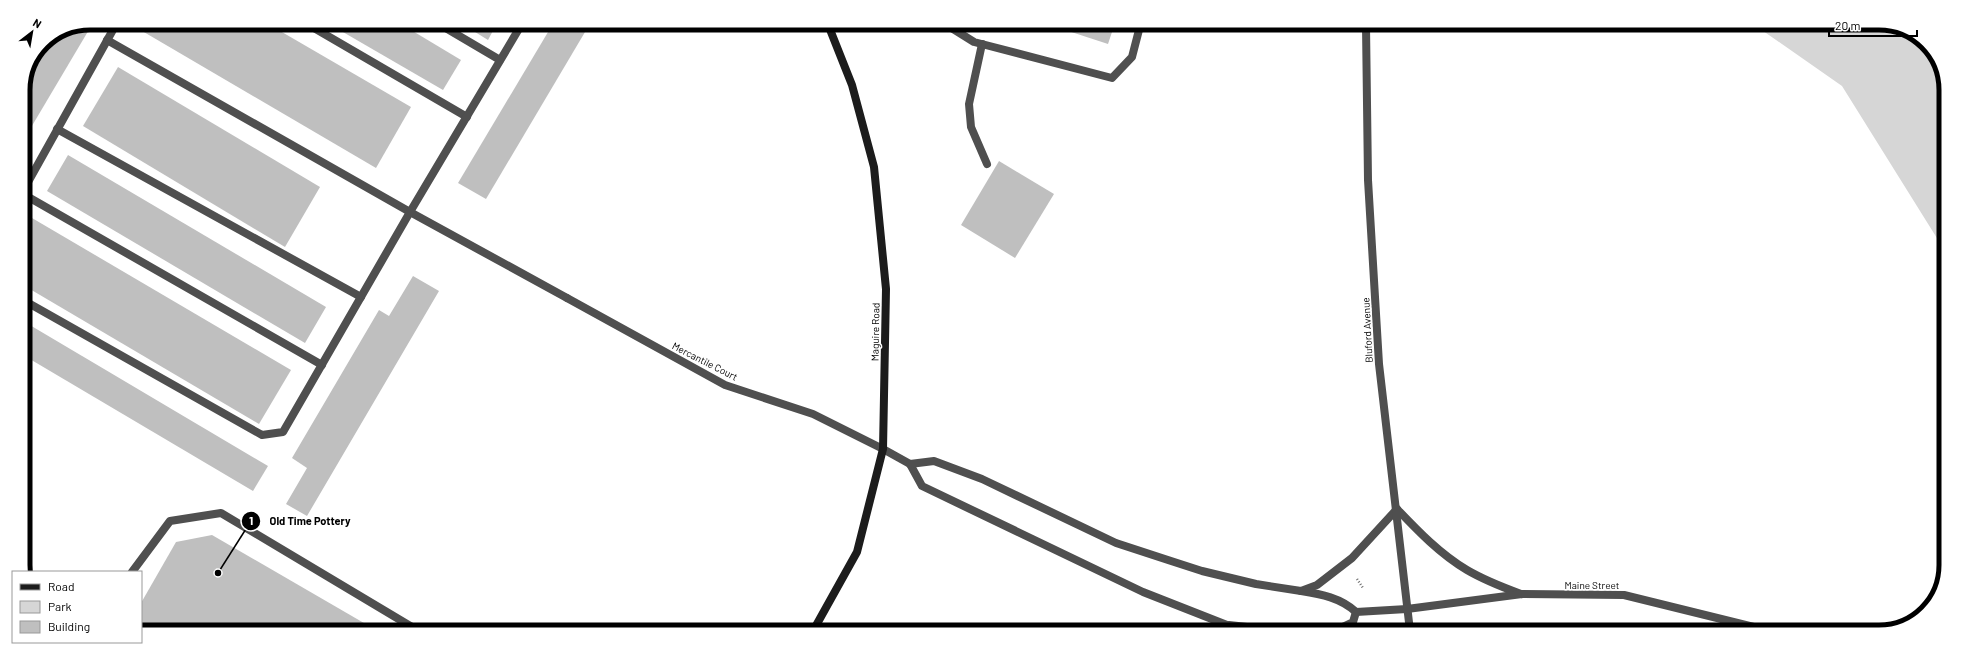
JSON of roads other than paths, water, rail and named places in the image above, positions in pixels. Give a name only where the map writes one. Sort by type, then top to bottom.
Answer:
[{"type":"main road","name":"Maguire Road","points":[[816,625],[857,552],[883,449],[886,289],[874,167],[852,85],[830,30]]},
{"type":"street","points":[[30,179],[113,30]]},
{"type":"street","points":[[317,30],[467,116]]},
{"type":"street","points":[[449,30],[500,60]]},
{"type":"street","points":[[30,304],[262,436],[283,432],[410,212],[518,30]]},
{"type":"street","points":[[955,30],[974,42],[1112,78],[1132,57],[1139,30]]},
{"type":"street","name":"Bluford Avenue","points":[[1366,30],[1368,180],[1378,356],[1409,625]]},
{"type":"street","name":"Mercantile Court","points":[[107,40],[410,212],[725,385],[813,414],[910,464]]},
{"type":"street","points":[[982,44],[969,104],[971,127],[987,164]]},
{"type":"street","points":[[57,129],[361,297]]},
{"type":"street","points":[[30,196],[322,365]]},
{"type":"street","points":[[1226,625],[1143,592],[922,486],[910,464],[934,461],[982,479],[1116,543],[1202,571],[1256,584],[1324,595],[1350,606],[1356,612],[1353,622],[1347,625]]},
{"type":"street","points":[[1301,591],[1316,585],[1352,558],[1396,509],[1423,535],[1466,569],[1486,580],[1522,594]]},
{"type":"street","points":[[133,571],[170,521],[221,513],[409,625]]},
{"type":"street","name":"Maine Street","points":[[1356,612],[1407,609],[1522,594],[1624,595],[1746,625]]},
{"type":"place","name":"Old Time Pottery","points":[[218,573]]}]
